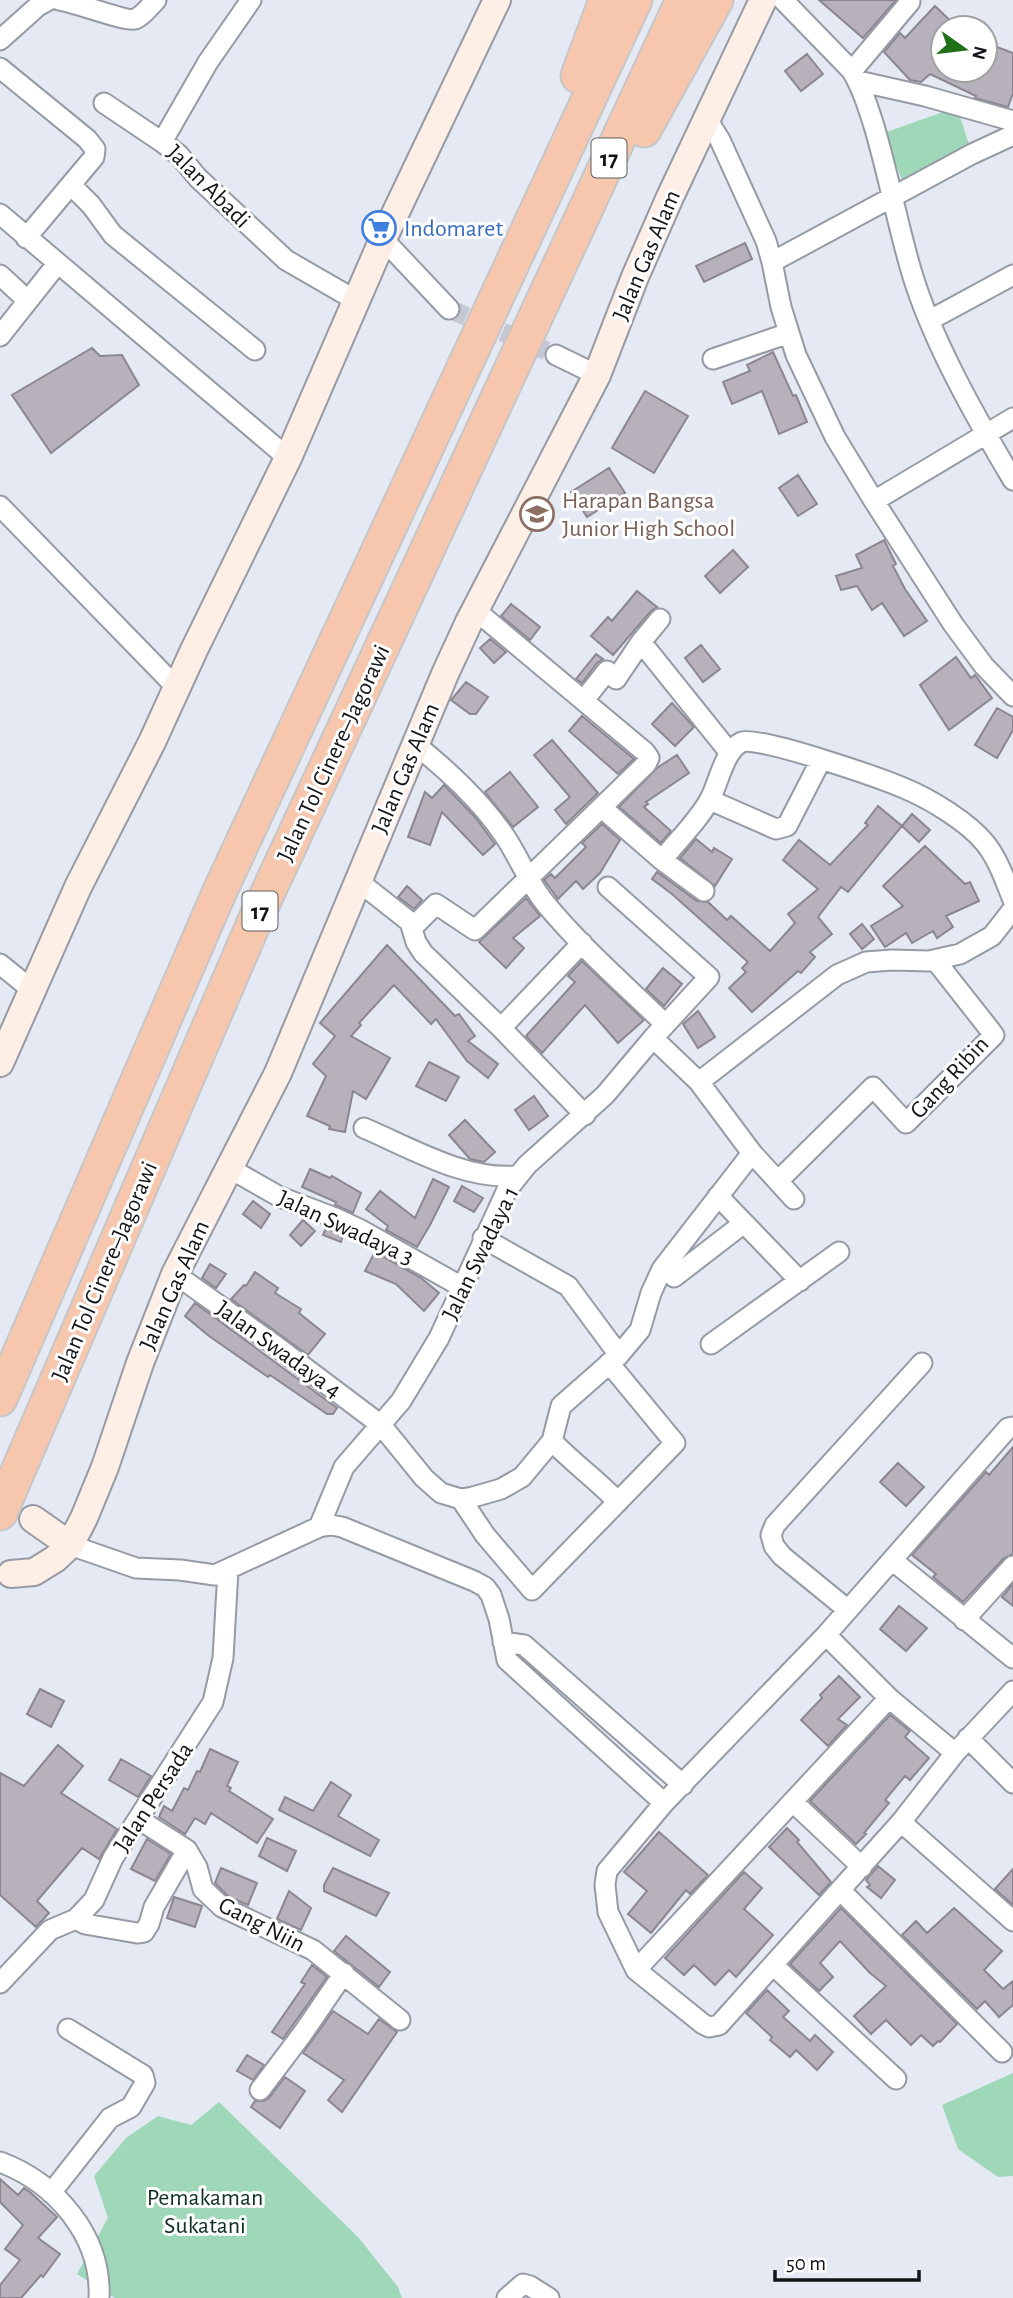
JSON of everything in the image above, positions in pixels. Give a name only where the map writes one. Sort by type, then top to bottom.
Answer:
[{"type":"highway","points":[[498,292],[606,0]]},
{"type":"highway","name":"Jalan Tol Cinere–Jagorawi","points":[[0,1399],[219,892],[635,0]]},
{"type":"highway","name":"Jalan Tol Cinere–Jagorawi","points":[[0,1513],[256,918],[683,0]]},
{"type":"highway","points":[[535,316],[686,58],[716,0]]},
{"type":"main road","points":[[0,1063],[78,887],[152,742],[288,458],[383,239],[497,0]]},
{"type":"main road","name":"Jalan Gas Alam","points":[[11,1574],[34,1572],[55,1559],[70,1545],[94,1496],[140,1363],[175,1274],[273,1085],[415,744],[475,610],[597,374],[639,267],[763,0]]},
{"type":"main road","points":[[33,1520],[70,1545]]},
{"type":"street","points":[[0,40],[38,6],[49,0]]},
{"type":"street","points":[[59,0],[130,20],[139,17],[156,0]]},
{"type":"street","name":"Jalan Abadi","points":[[251,0],[208,62],[162,142],[179,155],[198,178],[277,253],[357,301]]},
{"type":"street","points":[[783,0],[855,76],[894,197],[911,270],[930,320],[985,435],[1013,480]]},
{"type":"street","points":[[855,76],[910,2]]},
{"type":"street","points":[[0,68],[87,139],[95,149],[94,157],[26,238]]},
{"type":"street","points":[[855,76],[1013,121]]},
{"type":"street","points":[[104,103],[162,142]]},
{"type":"street","points":[[707,119],[720,140],[749,203],[772,262],[776,288],[789,333],[818,404],[874,501],[968,645],[1013,696]]},
{"type":"street","points":[[772,262],[972,153],[1013,135]]},
{"type":"street","points":[[71,186],[113,235],[255,350]]},
{"type":"street","points":[[0,214],[288,458]]},
{"type":"street","points":[[383,239],[449,309]]},
{"type":"street","points":[[0,336],[57,264]]},
{"type":"street","points":[[0,275],[27,300]]},
{"type":"street","points":[[930,320],[1013,275]]},
{"type":"street","points":[[713,359],[789,333]]},
{"type":"street","points":[[556,355],[597,374]]},
{"type":"street","points":[[874,501],[1013,418]]},
{"type":"street","points":[[0,506],[177,688]]},
{"type":"street","points":[[413,927],[436,904],[475,930],[602,808],[649,758],[475,610]]},
{"type":"street","points":[[584,700],[607,671],[616,679],[660,619]]},
{"type":"street","points":[[641,642],[730,754]]},
{"type":"street","points":[[662,860],[710,800],[730,754],[739,743],[751,741],[821,760],[906,789],[953,815],[984,842],[1003,873],[1013,900]]},
{"type":"street","points":[[415,744],[452,774],[489,814],[544,902],[659,1031],[752,1153],[794,1199]]},
{"type":"street","points":[[710,800],[776,829],[787,827],[821,760]]},
{"type":"street","points":[[602,808],[662,860],[704,891]]},
{"type":"street","points":[[358,881],[410,922],[416,942],[423,953],[501,1028],[585,1115]]},
{"type":"street","name":"Jalan Swadaya 1","points":[[319,1527],[344,1467],[401,1401],[423,1366],[507,1190],[517,1176],[554,1139],[585,1115],[624,1075],[659,1031],[709,977],[608,887]]},
{"type":"street","points":[[699,1082],[802,1001],[851,967],[866,962],[935,960],[960,954],[985,941],[1013,909]]},
{"type":"street","points":[[501,1028],[582,943]]},
{"type":"street","name":"Gang Ribin","points":[[778,1181],[873,1087],[906,1123],[994,1035],[935,960]]},
{"type":"street","points":[[0,964],[32,990]]},
{"type":"street","points":[[365,1128],[455,1167],[484,1176],[517,1176]]},
{"type":"street","points":[[483,1238],[568,1286],[614,1359],[674,1443],[532,1590],[485,1535],[461,1499],[502,1489],[522,1477],[552,1441],[561,1406],[614,1359],[640,1330],[651,1293],[662,1269],[752,1153]]},
{"type":"street","name":"Jalan Swadaya 3","points":[[229,1168],[280,1197],[361,1230],[462,1287]]},
{"type":"street","points":[[718,1196],[800,1281]]},
{"type":"street","points":[[674,1277],[744,1223]]},
{"type":"street","points":[[711,1344],[839,1252]]},
{"type":"street","name":"Jalan Swadaya 4","points":[[175,1274],[381,1425],[424,1478],[441,1493],[461,1499]]},
{"type":"street","points":[[848,1610],[782,1556],[774,1546],[771,1535],[775,1525],[922,1363]]},
{"type":"street","points":[[1013,1427],[1008,1427],[826,1635],[664,1803],[607,1871],[605,1885],[608,1912],[636,1970],[709,2028],[719,2025],[901,1822],[954,1753],[1013,1691]]},
{"type":"street","points":[[552,1441],[618,1502]]},
{"type":"street","points":[[70,1545],[136,1568],[215,1575],[319,1527],[342,1527],[474,1581],[485,1587],[491,1595],[507,1660],[664,1803]]},
{"type":"street","points":[[892,1560],[1013,1658]]},
{"type":"street","points":[[964,1620],[1013,1566]]},
{"type":"street","name":"Jalan Persada","points":[[0,1983],[50,1930],[76,1919],[94,1900],[113,1858],[213,1702],[221,1672],[228,1570]]},
{"type":"street","points":[[826,1635],[889,1698],[954,1753]]},
{"type":"street","points":[[503,1642],[524,1644],[683,1785]]},
{"type":"street","points":[[636,1970],[889,1698]]},
{"type":"street","points":[[968,1738],[1013,1783]]},
{"type":"street","points":[[793,1802],[862,1867]]},
{"type":"street","points":[[76,1919],[85,1924],[144,1932],[154,1907],[187,1850],[140,1819]]},
{"type":"street","points":[[901,1822],[1013,1921]]},
{"type":"street","name":"Gang Niin","points":[[187,1850],[197,1867],[203,1889],[214,1901],[313,1950],[400,2020]]},
{"type":"street","points":[[841,1891],[1002,2052]]},
{"type":"street","points":[[774,1966],[895,2079]]},
{"type":"street","points":[[260,2090],[344,1973]]},
{"type":"street","points":[[51,2193],[110,2118],[131,2107],[145,2084],[143,2075],[68,2029]]},
{"type":"street","points":[[0,2162],[18,2170],[51,2193],[81,2227],[97,2267],[99,2298]]},
{"type":"street","points":[[507,2298],[523,2284],[549,2298]]},
{"type":"green space","points":[[957,107],[973,157],[905,188],[884,133]]},
{"type":"green space","points":[[1013,2073],[1013,2176],[998,2177],[958,2149],[942,2105]]},
{"type":"green space","name":"Pemakaman Sukatani","points":[[219,2102],[358,2237],[398,2287],[402,2298],[115,2298],[77,2274],[108,2218],[94,2176],[126,2138],[158,2116],[191,2125]]},
{"type":"building","points":[[819,0],[896,0],[863,38]]},
{"type":"building","points":[[935,6],[943,14],[929,14],[929,75],[921,82],[910,80],[884,52],[900,33],[905,38]]},
{"type":"building","points":[[999,48],[1013,53],[1013,93],[1008,107],[975,98],[976,96],[951,84],[999,84]]},
{"type":"building","points":[[807,54],[823,74],[801,91],[785,71]]},
{"type":"building","points":[[745,243],[752,259],[704,282],[696,266]]},
{"type":"building","points":[[92,348],[100,356],[122,355],[139,385],[51,453],[12,395]]},
{"type":"building","points":[[773,352],[807,422],[779,434],[762,391],[732,404],[723,382],[750,371],[747,365]]},
{"type":"building","points":[[645,391],[688,416],[654,473],[612,448]]},
{"type":"building","points":[[609,468],[625,493],[587,517],[571,492]]},
{"type":"building","points":[[798,475],[817,504],[798,516],[779,488]]},
{"type":"building","points":[[884,540],[905,589],[927,621],[904,636],[882,603],[872,610],[857,586],[841,590],[836,576],[862,568],[856,555]]},
{"type":"building","points":[[733,550],[748,567],[720,593],[705,576]]},
{"type":"building","points":[[637,591],[657,607],[613,655],[591,636],[608,617],[612,621]]},
{"type":"building","points":[[511,604],[540,627],[530,640],[501,616]]},
{"type":"building","points":[[490,639],[506,652],[494,663],[480,648]]},
{"type":"building","points":[[701,645],[720,669],[703,682],[685,658]]},
{"type":"building","points":[[596,654],[603,659],[582,683],[576,679]]},
{"type":"building","points":[[956,657],[971,678],[975,675],[992,698],[949,730],[920,685]]},
{"type":"building","points":[[466,682],[488,697],[476,714],[470,714],[451,700]]},
{"type":"building","points":[[672,703],[694,727],[675,746],[652,724]]},
{"type":"building","points":[[997,708],[1013,717],[1013,730],[997,758],[975,745]]},
{"type":"building","points":[[582,716],[634,759],[618,774],[569,731]]},
{"type":"building","points":[[552,740],[598,793],[566,824],[555,810],[570,797],[534,755]]},
{"type":"building","points":[[677,755],[689,773],[646,802],[648,804],[644,807],[671,831],[661,843],[619,807],[657,768]]},
{"type":"building","points":[[510,772],[538,807],[513,827],[485,792]]},
{"type":"building","points":[[444,785],[475,817],[495,844],[483,855],[442,812],[430,845],[408,837],[425,792],[432,798]]},
{"type":"building","points":[[878,806],[902,826],[848,892],[841,887],[818,917],[832,934],[810,952],[815,957],[801,973],[798,971],[752,1012],[729,988],[746,972],[742,968],[748,962],[652,879],[657,872],[697,901],[708,902],[727,920],[731,916],[770,951],[795,923],[788,914],[818,889],[783,860],[799,840],[830,865],[868,825],[865,823]]},
{"type":"building","points":[[912,814],[930,830],[919,842],[902,826]]},
{"type":"building","points":[[602,824],[620,840],[600,873],[583,889],[576,881],[558,899],[544,880],[551,874],[555,878],[586,847],[582,843]]},
{"type":"building","points":[[696,839],[712,852],[714,848],[732,859],[715,886],[680,858]]},
{"type":"building","points":[[925,846],[965,884],[970,882],[979,901],[946,916],[953,927],[937,938],[933,931],[912,943],[906,933],[885,947],[871,926],[903,906],[883,886]]},
{"type":"building","points":[[407,886],[422,900],[414,909],[398,897]]},
{"type":"building","points":[[526,898],[540,916],[513,938],[524,948],[506,968],[479,942]]},
{"type":"building","points":[[862,924],[874,939],[862,949],[850,934]]},
{"type":"building","points":[[387,945],[455,1016],[459,1014],[475,1036],[468,1041],[498,1064],[488,1078],[467,1061],[436,1019],[431,1024],[394,985],[359,1023],[361,1025],[351,1036],[390,1058],[366,1099],[353,1091],[345,1132],[329,1129],[330,1126],[307,1116],[326,1076],[313,1064],[335,1036],[320,1023]]},
{"type":"building","points":[[582,961],[644,1020],[618,1043],[585,1005],[542,1053],[526,1036],[575,982],[568,976]]},
{"type":"building","points":[[663,968],[682,984],[664,1006],[646,989]]},
{"type":"building","points":[[698,1011],[715,1037],[698,1048],[683,1024]]},
{"type":"building","points":[[429,1062],[459,1077],[446,1101],[416,1086]]},
{"type":"building","points":[[534,1096],[548,1116],[529,1130],[515,1110]]},
{"type":"building","points":[[465,1120],[495,1152],[484,1162],[470,1159],[449,1135]]},
{"type":"building","points":[[310,1169],[330,1178],[332,1176],[361,1193],[353,1213],[302,1187]]},
{"type":"building","points":[[433,1179],[449,1187],[417,1247],[386,1230],[388,1226],[366,1209],[380,1191],[415,1218]]},
{"type":"building","points":[[462,1186],[483,1198],[474,1212],[454,1201]]},
{"type":"building","points":[[253,1201],[270,1214],[261,1228],[243,1214]]},
{"type":"building","points":[[303,1220],[315,1231],[301,1246],[290,1235]]},
{"type":"building","points":[[326,1228],[343,1235],[341,1242],[323,1235]]},
{"type":"building","points":[[375,1252],[421,1278],[439,1293],[424,1311],[396,1284],[365,1271]]},
{"type":"building","points":[[210,1264],[226,1274],[216,1288],[202,1278]]},
{"type":"building","points":[[255,1272],[278,1288],[275,1293],[301,1309],[299,1313],[325,1334],[308,1355],[231,1299],[246,1286]]},
{"type":"building","points":[[195,1303],[337,1408],[333,1414],[327,1414],[270,1375],[268,1377],[209,1336],[185,1316]]},
{"type":"building","points":[[1013,1447],[1013,1554],[1004,1558],[963,1602],[933,1577],[936,1574],[912,1555],[986,1472],[989,1475]]},
{"type":"building","points":[[898,1463],[924,1487],[906,1506],[880,1482]]},
{"type":"building","points":[[1013,1584],[1013,1606],[1002,1597]]},
{"type":"building","points":[[899,1606],[927,1628],[906,1651],[880,1629]]},
{"type":"building","points":[[839,1676],[860,1697],[838,1719],[847,1725],[828,1746],[801,1720]]},
{"type":"building","points":[[40,1689],[64,1701],[51,1727],[27,1714]]},
{"type":"building","points":[[890,1715],[910,1731],[905,1737],[929,1758],[910,1780],[905,1776],[885,1800],[889,1803],[856,1844],[810,1801]]},
{"type":"building","points":[[58,1745],[83,1766],[61,1793],[117,1829],[99,1859],[82,1848],[37,1901],[49,1913],[36,1927],[0,1895],[0,1773],[24,1786]]},
{"type":"building","points":[[210,1749],[238,1762],[227,1786],[231,1788],[229,1791],[273,1819],[257,1843],[211,1813],[205,1824],[195,1818],[185,1834],[159,1817],[164,1806],[172,1811],[184,1788],[188,1790]]},
{"type":"building","points":[[121,1759],[151,1776],[138,1797],[109,1780]]},
{"type":"building","points":[[331,1782],[351,1795],[338,1816],[379,1840],[370,1856],[279,1810],[285,1797],[313,1811]]},
{"type":"building","points":[[787,1828],[831,1882],[819,1895],[769,1847]]},
{"type":"building","points":[[659,1832],[708,1875],[690,1894],[686,1890],[651,1933],[628,1914],[647,1891],[624,1872]]},
{"type":"building","points":[[267,1838],[296,1851],[287,1871],[259,1856]]},
{"type":"building","points":[[147,1839],[171,1854],[155,1881],[131,1869]]},
{"type":"building","points":[[878,1866],[895,1880],[881,1898],[867,1887],[870,1885],[866,1880]]},
{"type":"building","points":[[221,1868],[257,1883],[248,1905],[229,1897],[215,1883]]},
{"type":"building","points":[[333,1868],[389,1893],[376,1916],[324,1891],[324,1885]]},
{"type":"building","points":[[1013,1869],[1013,1905],[995,1889]]},
{"type":"building","points":[[744,1872],[762,1888],[744,1909],[773,1935],[736,1977],[729,1970],[715,1985],[694,1965],[684,1975],[665,1958]]},
{"type":"building","points":[[289,1891],[311,1908],[301,1930],[277,1919]]},
{"type":"building","points":[[174,1897],[202,1906],[195,1927],[167,1918]]},
{"type":"building","points":[[841,1908],[957,2024],[940,2042],[933,2046],[921,2035],[911,2045],[886,2020],[871,2034],[854,2016],[886,1986],[840,1941],[820,1963],[833,1977],[819,1991],[790,1964]]},
{"type":"building","points":[[954,1908],[1002,1951],[984,1970],[1003,1989],[1013,1981],[1013,2005],[999,2017],[985,2001],[977,2009],[902,1935],[916,1921],[927,1933]]},
{"type":"building","points":[[346,1936],[390,1972],[379,1987],[334,1951]]},
{"type":"building","points":[[312,1965],[327,1977],[283,2039],[272,2032],[305,1984],[301,1982]]},
{"type":"building","points":[[767,1990],[789,2011],[783,2017],[810,2041],[815,2035],[833,2052],[817,2070],[796,2050],[790,2057],[770,2040],[772,2037],[746,2013]]},
{"type":"building","points":[[333,2011],[368,2034],[379,2019],[397,2032],[342,2112],[328,2100],[344,2080],[303,2053]]},
{"type":"building","points":[[247,2055],[264,2065],[253,2080],[237,2071]]},
{"type":"building","points":[[285,2077],[305,2091],[280,2128],[251,2107],[255,2101],[269,2098]]},
{"type":"building","points":[[0,2179],[18,2195],[24,2188],[30,2192],[57,2217],[38,2238],[60,2254],[43,2277],[41,2275],[21,2298],[0,2298],[0,2285],[20,2260],[5,2249],[23,2225],[0,2202]]},
{"type":"tunnel","points":[[449,309],[556,355]]},
{"type":"place","name":"Indomaret","points":[[379,228]]},
{"type":"place","name":"Harapan Bangsa Junior High School","points":[[537,514]]}]
